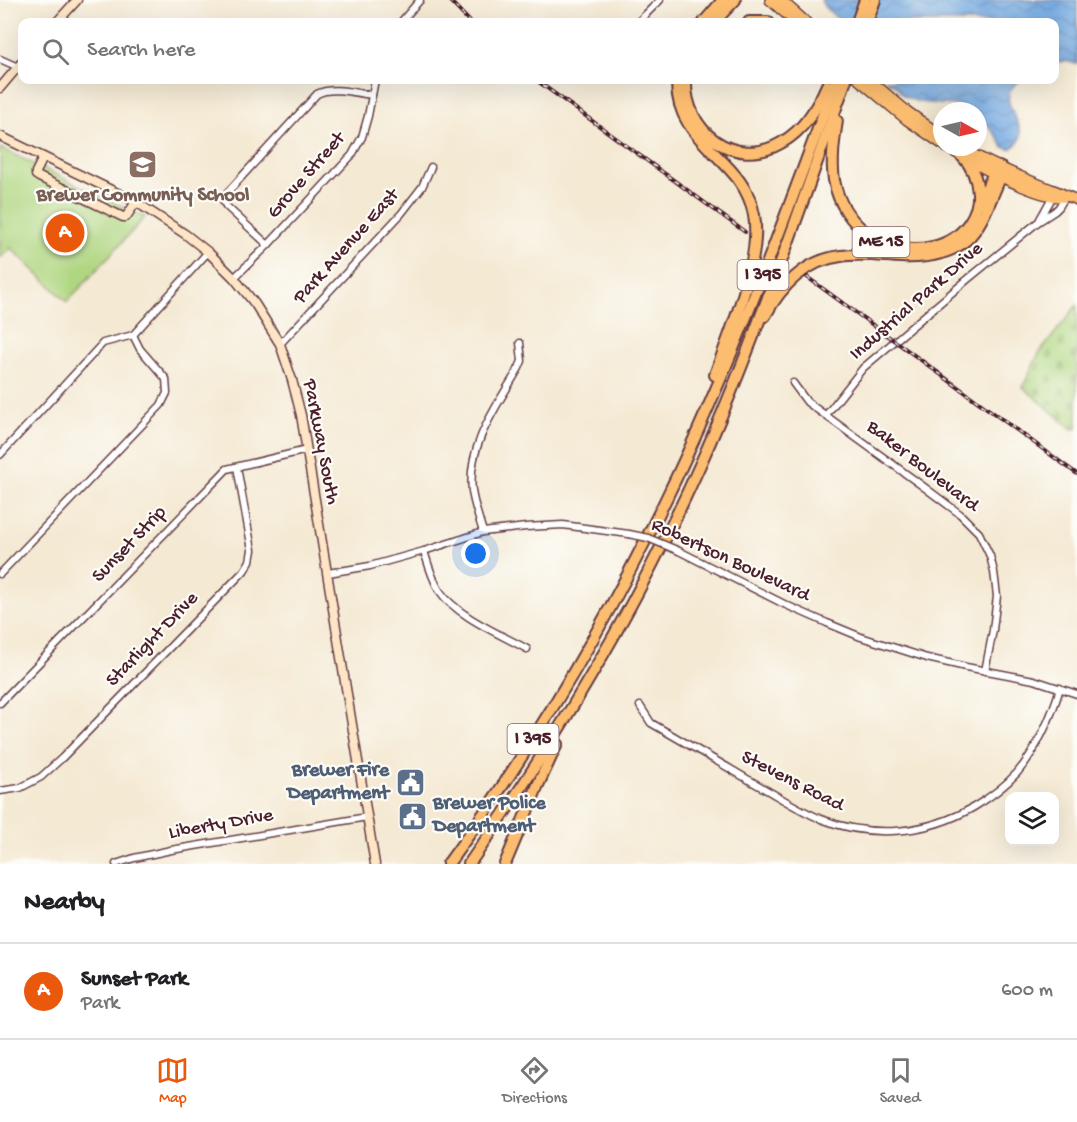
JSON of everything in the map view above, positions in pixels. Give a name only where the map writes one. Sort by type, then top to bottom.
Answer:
[{"type":"highway","points":[[707,18],[723,0]]},
{"type":"highway","points":[[718,18],[735,0]]},
{"type":"highway","points":[[858,18],[865,0]]},
{"type":"highway","points":[[868,18],[875,0]]},
{"type":"highway","points":[[677,84],[685,120],[695,134],[742,184],[752,207],[755,231],[754,251],[747,284],[685,460]]},
{"type":"highway","points":[[686,84],[691,110],[704,132],[733,149],[748,151],[773,147],[794,134],[834,85]]},
{"type":"highway","name":"I 395","points":[[448,864],[510,774],[578,665],[630,572],[685,460],[753,299],[788,212],[834,85]]},
{"type":"highway","name":"I 395","points":[[469,864],[527,779],[603,656],[675,519],[740,368],[834,85]]},
{"type":"highway","name":"ME 15","points":[[834,85],[834,179],[845,210],[861,229],[879,241],[894,246],[908,249],[924,248],[953,239],[966,228],[975,213]]},
{"type":"highway","points":[[963,156],[977,184],[978,201],[975,213]]},
{"type":"highway","points":[[975,213],[999,172]]},
{"type":"highway","points":[[740,368],[774,301],[799,273],[819,262],[841,256],[919,257],[951,250],[964,242],[982,218],[999,172]]},
{"type":"highway","points":[[505,864],[549,759],[603,656]]},
{"type":"main road","points":[[61,18],[77,0]]},
{"type":"main road","points":[[770,0],[790,18]]},
{"type":"main road","points":[[781,0],[801,18]]},
{"type":"main road","points":[[0,88],[18,66]]},
{"type":"main road","points":[[864,84],[907,120],[933,138]]},
{"type":"main road","points":[[875,84],[933,129]]},
{"type":"main road","name":"Parkway South","points":[[0,136],[136,202],[185,234],[208,252],[234,279],[255,304],[280,344],[301,415],[375,864]]},
{"type":"main road","points":[[969,156],[999,172],[1054,194],[1077,200]]},
{"type":"main road","points":[[43,158],[36,175],[91,202],[126,218],[136,202]]},
{"type":"street","points":[[406,18],[420,0]]},
{"type":"street","points":[[642,18],[660,0]]},
{"type":"street","points":[[0,59],[18,64]]},
{"type":"street","name":"Grove Street","points":[[234,279],[352,155],[362,136],[374,84]]},
{"type":"street","points":[[268,245],[226,206],[223,200],[226,194],[316,94],[323,90],[331,90],[372,95]]},
{"type":"street","name":"Park Avenue East","points":[[280,344],[401,214],[422,187],[431,167]]},
{"type":"street","name":"Industrial Park Drive","points":[[1038,222],[1054,194]]},
{"type":"street","name":"Industrial Park Drive","points":[[826,415],[863,368],[968,279],[1058,208],[1065,197]]},
{"type":"street","points":[[0,455],[103,343],[133,335],[208,252]]},
{"type":"street","points":[[0,573],[161,405],[167,393],[166,379],[140,349],[133,335]]},
{"type":"street","points":[[483,532],[472,493],[473,460],[477,443],[522,361],[520,343]]},
{"type":"street","name":"Baker Boulevard","points":[[793,382],[807,402],[960,514],[979,533],[990,556],[997,596],[985,671]]},
{"type":"street","name":"Sunset Strip","points":[[0,704],[227,469],[307,450]]},
{"type":"street","name":"Starlight Drive","points":[[0,791],[20,788],[41,777],[244,571],[250,561],[252,550],[237,467]]},
{"type":"street","name":"Robertson Boulevard","points":[[327,573],[370,566],[483,532],[564,525],[629,534],[679,551],[786,605],[838,628],[912,654],[954,665],[1034,680],[1077,694]]},
{"type":"street","points":[[424,551],[434,579],[454,606],[465,615],[527,649]]},
{"type":"street","name":"Stevens Road","points":[[640,706],[651,723],[802,810],[844,827],[865,831],[900,831],[942,822],[963,813],[1000,789],[1017,772],[1032,751],[1054,709],[1060,688]]},
{"type":"street","name":"Liberty Drive","points":[[116,864],[171,850],[367,817]]},
{"type":"green space","points":[[0,148],[145,217],[67,302],[11,248],[0,258]]},
{"type":"green space","points":[[1077,305],[1077,429],[1072,429],[1023,387],[1038,355]]},
{"type":"water","points":[[821,0],[1077,0],[1077,64],[1059,62],[1059,18],[837,18]]},
{"type":"water","points":[[892,84],[1015,84],[1009,94],[1009,101],[1021,137],[1018,144],[1010,149],[1003,147],[987,125],[987,102],[928,103],[903,95]]},
{"type":"railway","points":[[449,0],[466,18]]},
{"type":"railway","points":[[542,84],[745,232]]},
{"type":"railway","points":[[807,277],[1077,474]]},
{"type":"place","name":"Brewer Community School","points":[[143,165]]},
{"type":"place","name":"Sunset Park","points":[[65,233]]},
{"type":"place","name":"Brewer Fire Department","points":[[410,782]]},
{"type":"place","name":"Brewer Police Department","points":[[412,816]]}]
